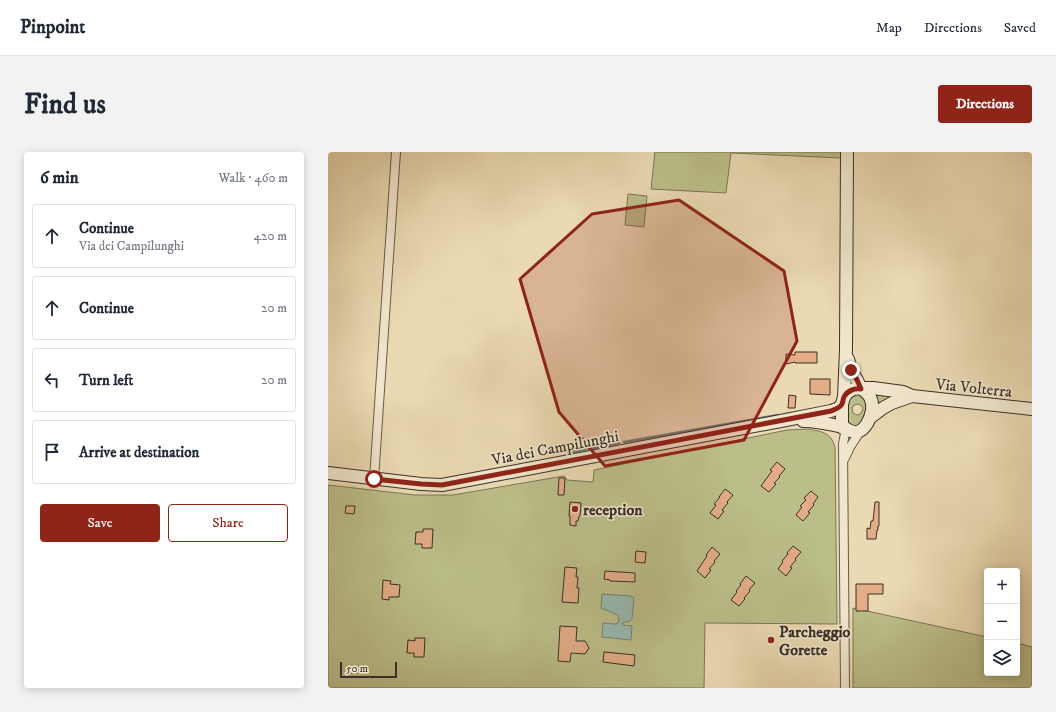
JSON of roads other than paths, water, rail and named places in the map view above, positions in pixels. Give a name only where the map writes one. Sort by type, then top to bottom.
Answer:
[{"type":"street","points":[[374,479],[396,152]]},
{"type":"street","points":[[845,688],[844,428],[842,422],[846,350],[847,152]]},
{"type":"street","points":[[844,463],[850,447],[871,417],[873,403],[871,397],[851,370],[846,350]]},
{"type":"street","points":[[843,400],[848,392],[863,386]]},
{"type":"street","name":"Via Volterra","points":[[863,386],[903,392],[912,396],[1032,409]]},
{"type":"street","name":"Via Volterra","points":[[871,417],[892,403],[912,396]]},
{"type":"street","name":"Via dei Campilunghi","points":[[328,473],[421,484],[442,485],[831,411],[839,408],[843,400]]},
{"type":"street","name":"Via dei Campilunghi","points":[[786,420],[812,421],[844,428]]},
{"type":"street","points":[[844,428],[857,432],[862,430]]},
{"type":"water","points":[[602,594],[631,596],[634,598],[632,619],[622,623],[623,625],[632,626],[631,640],[602,637],[603,623],[615,624],[618,623],[619,620],[618,615],[601,608]]},
{"type":"waterway","points":[[624,442],[778,415]]},
{"type":"waterway","points":[[568,453],[619,443]]},
{"type":"place","name":"reception","points":[[575,509]]},
{"type":"place","name":"Parcheggio Gorette","points":[[771,640]]}]
